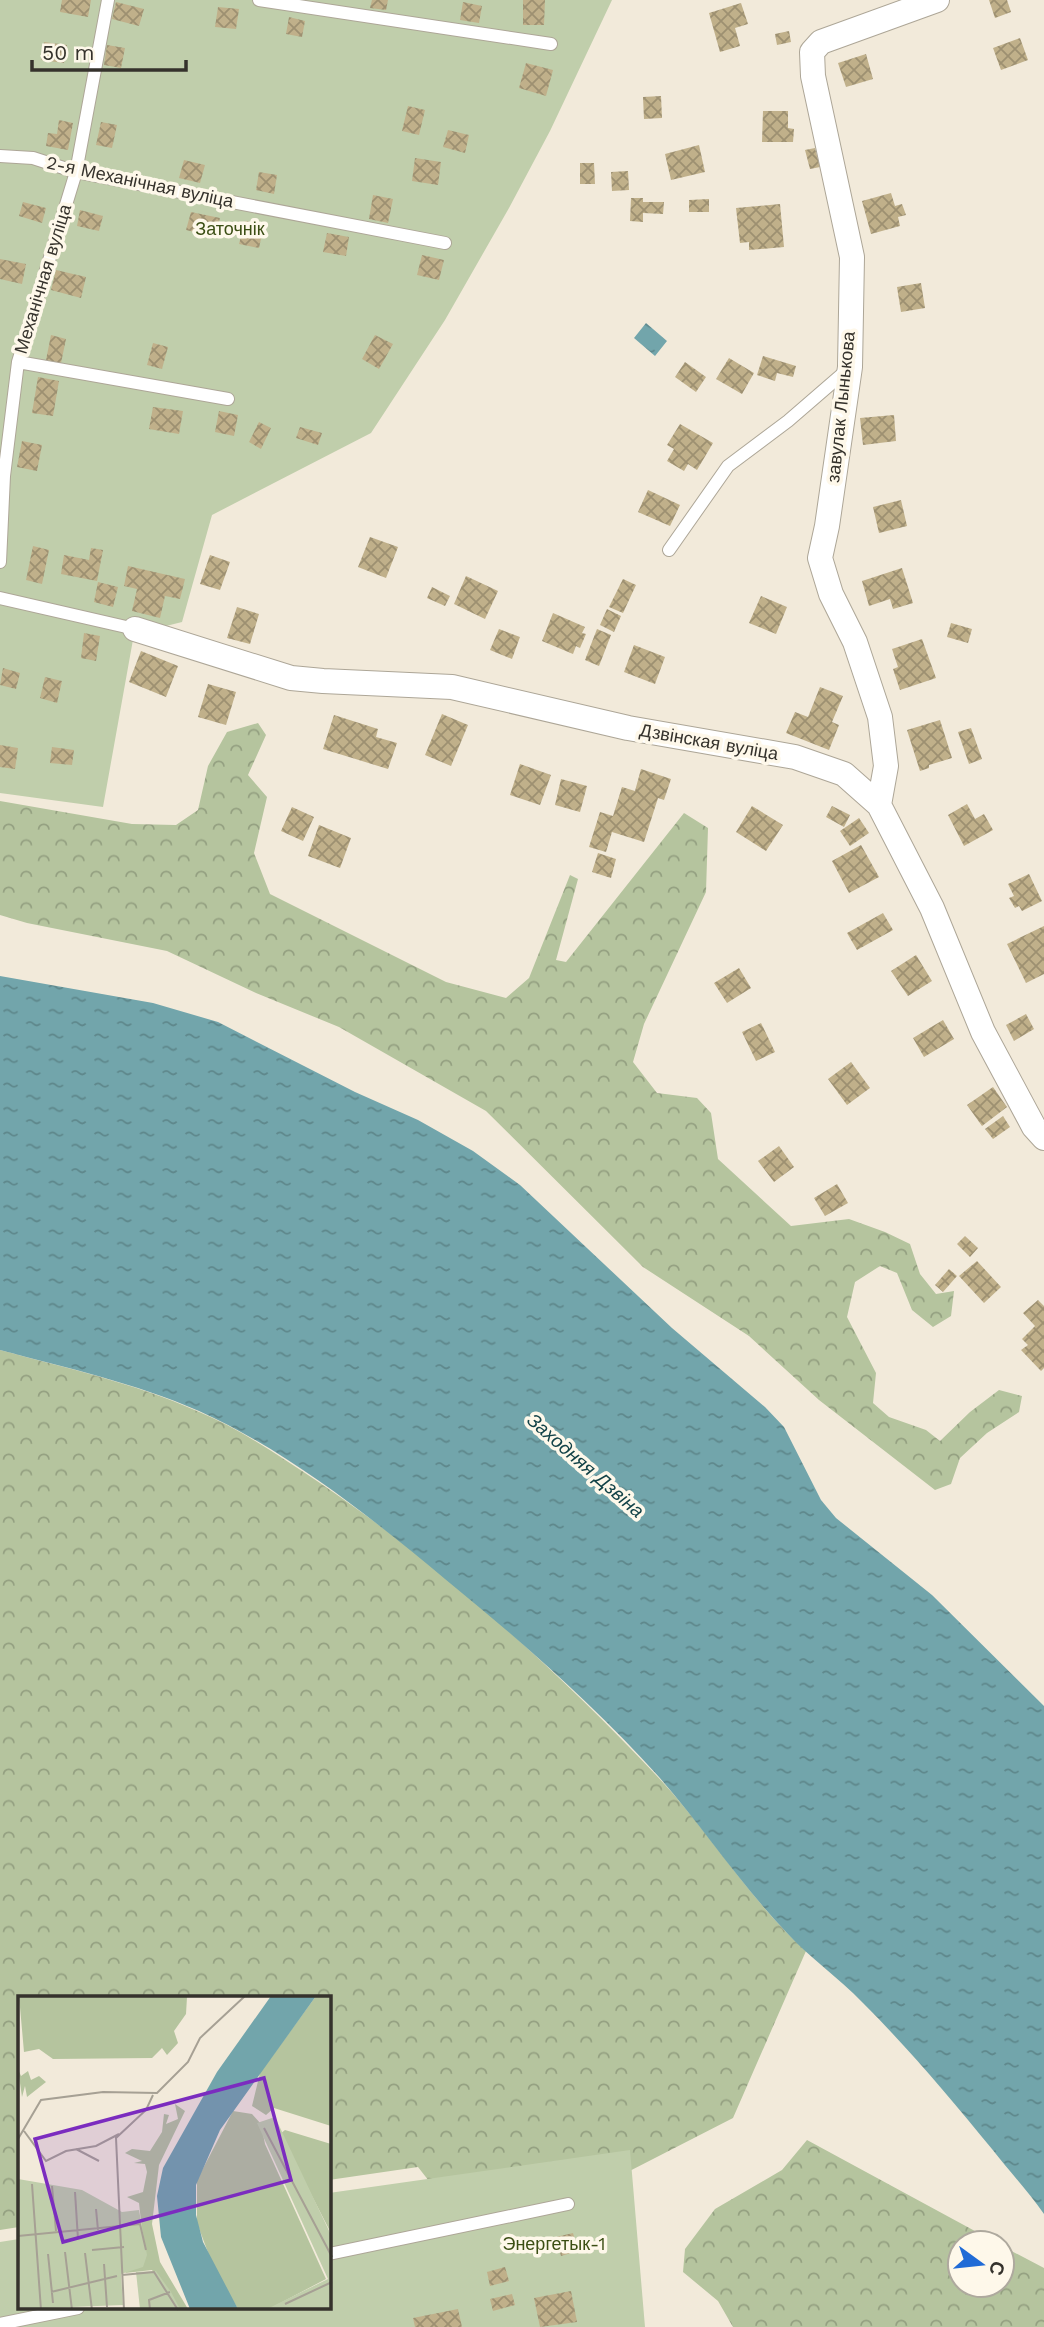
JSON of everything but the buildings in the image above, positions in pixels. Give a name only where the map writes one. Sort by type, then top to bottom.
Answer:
[{"type":"street","name":"завулак Лынькова","points":[[879,805],[887,766],[880,717],[855,642],[831,594],[820,558],[850,367],[852,257],[813,76],[812,52],[821,42],[937,0]]},
{"type":"street","name":"Дзвінская вуліца","points":[[135,629],[291,678],[452,687],[628,728],[795,757],[844,774],[879,805],[932,908],[983,1032],[1034,1127],[1044,1138]]},
{"type":"lane","name":"Механічная вуліца","points":[[0,562],[4,476],[18,362],[76,172],[108,0]]},
{"type":"lane","points":[[259,0],[551,44]]},
{"type":"lane","name":"2-я Механічная вуліца","points":[[0,156],[33,159],[76,172],[445,243]]},
{"type":"lane","points":[[18,362],[228,399]]},
{"type":"lane","points":[[669,550],[728,466],[788,421],[850,367]]},
{"type":"lane","points":[[0,598],[135,629]]},
{"type":"lane","points":[[331,2255],[568,2204]]},
{"type":"lane","points":[[0,2324],[68,2310]]},
{"type":"green space","name":"Заточнік","points":[[0,0],[612,0],[550,131],[509,208],[445,320],[371,433],[212,515],[182,622],[134,634],[103,807],[0,793]]},
{"type":"green space","points":[[258,723],[266,735],[248,775],[267,797],[254,853],[270,894],[446,982],[506,998],[529,978],[570,875],[578,879],[556,960],[566,962],[684,813],[708,828],[706,892],[644,1024],[633,1062],[657,1093],[697,1098],[711,1113],[718,1159],[791,1226],[849,1219],[885,1232],[910,1244],[920,1274],[936,1294],[954,1291],[951,1316],[933,1327],[912,1310],[897,1273],[880,1266],[855,1282],[847,1317],[876,1373],[873,1403],[889,1417],[926,1430],[940,1441],[970,1412],[999,1390],[1022,1396],[1019,1412],[987,1433],[960,1458],[951,1484],[935,1490],[819,1400],[749,1336],[643,1267],[486,1111],[339,1027],[256,993],[167,951],[27,923],[0,915],[0,801],[132,824],[176,825],[198,810],[208,766],[227,732]]},
{"type":"green space","points":[[0,1350],[149,1392],[213,1418],[320,1483],[410,1548],[537,1657],[617,1734],[675,1796],[747,1887],[806,1951],[733,2118],[614,2179],[443,2199],[418,2167],[331,2180],[331,1996],[18,1996],[18,2227],[0,2230]]},
{"type":"green space","points":[[807,2140],[971,2229],[946,2229],[946,2299],[1016,2299],[1016,2253],[1044,2268],[1044,2327],[733,2327],[718,2301],[683,2272],[685,2249],[715,2209],[782,2170]]},
{"type":"green space","name":"Энергетык-1","points":[[630,2150],[645,2327],[0,2327],[0,2242],[18,2239],[18,2310],[331,2310],[331,2193]]},
{"type":"water","points":[[646,323],[667,341],[655,356],[634,338]]},
{"type":"water","name":"Заходняя Дзвіна","points":[[0,976],[153,1003],[218,1022],[355,1092],[418,1120],[473,1151],[520,1185],[672,1328],[765,1407],[784,1427],[821,1500],[836,1518],[932,1595],[1044,1706],[1044,2214],[897,2038],[770,1914],[675,1796],[634,1750],[529,1649],[473,1602],[388,1532],[327,1487],[232,1427],[150,1392],[0,1350]]}]
